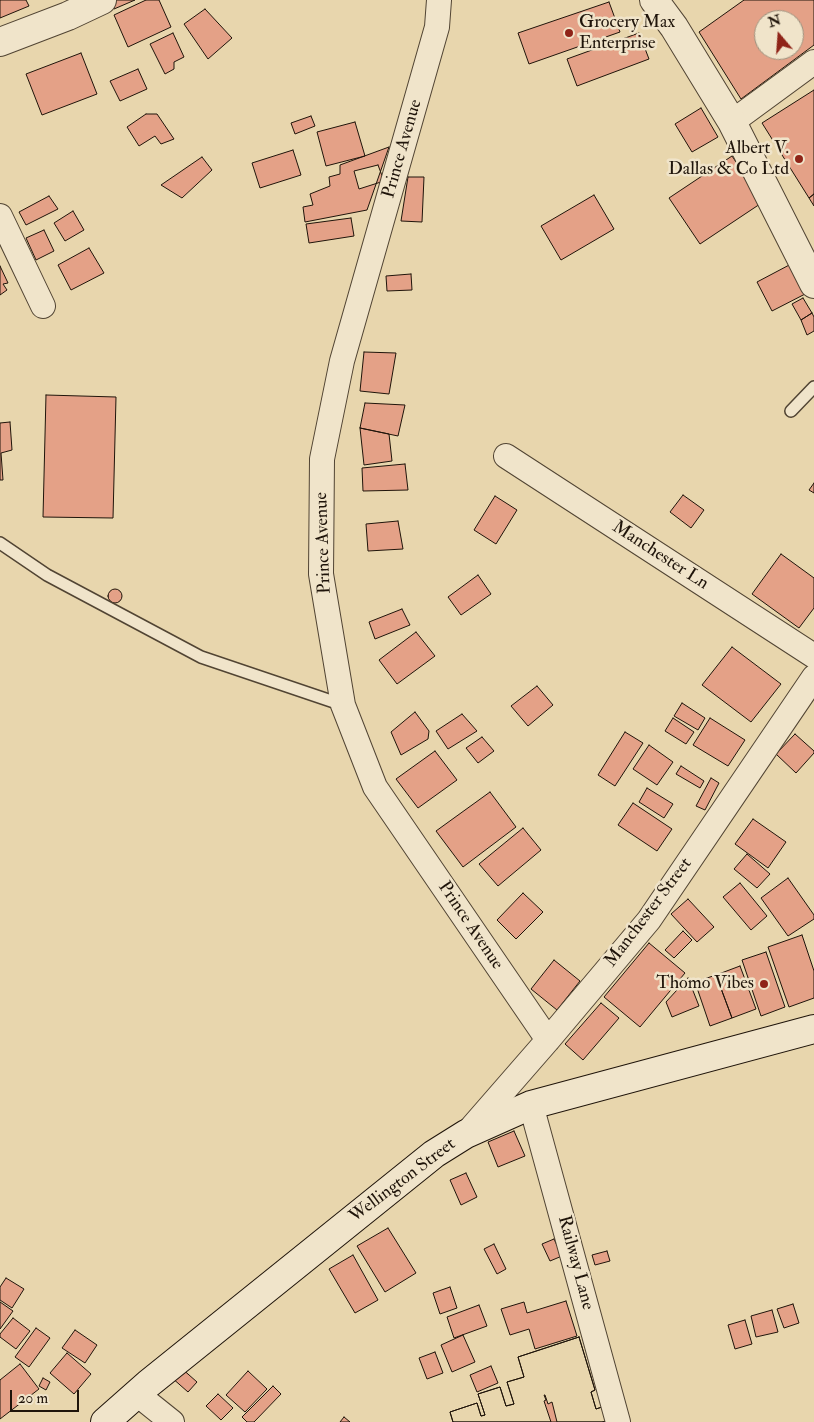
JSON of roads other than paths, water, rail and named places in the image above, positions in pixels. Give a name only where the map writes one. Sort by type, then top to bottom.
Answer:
[{"type":"main road","points":[[0,42],[68,16],[102,0]]},
{"type":"main road","points":[[654,0],[674,27],[732,122],[814,284]]},
{"type":"main road","name":"Wellington Street","points":[[106,1422],[137,1394],[434,1154],[466,1134],[531,1105],[814,1029]]},
{"type":"street","name":"Prince Avenue","points":[[439,0],[437,27],[342,361],[322,459],[321,574],[342,705],[375,787],[548,1040]]},
{"type":"street","points":[[732,122],[814,62]]},
{"type":"street","points":[[0,216],[43,306]]},
{"type":"street","name":"Manchester Ln","points":[[506,456],[814,656]]},
{"type":"street","name":"Manchester Street","points":[[466,1134],[649,920],[814,677]]},
{"type":"street","name":"Railway Lane","points":[[531,1105],[618,1422]]},
{"type":"street","points":[[137,1394],[172,1422]]},
{"type":"lane","points":[[791,411],[814,387]]},
{"type":"lane","points":[[0,543],[47,575],[201,657],[342,705]]},
{"type":"place","name":"Grocery Max Enterprise","points":[[569,33]]},
{"type":"place","name":"Albert V. Dallas & Co Ltd","points":[[799,159]]},
{"type":"place","name":"Thomo Vibes","points":[[764,984]]}]
